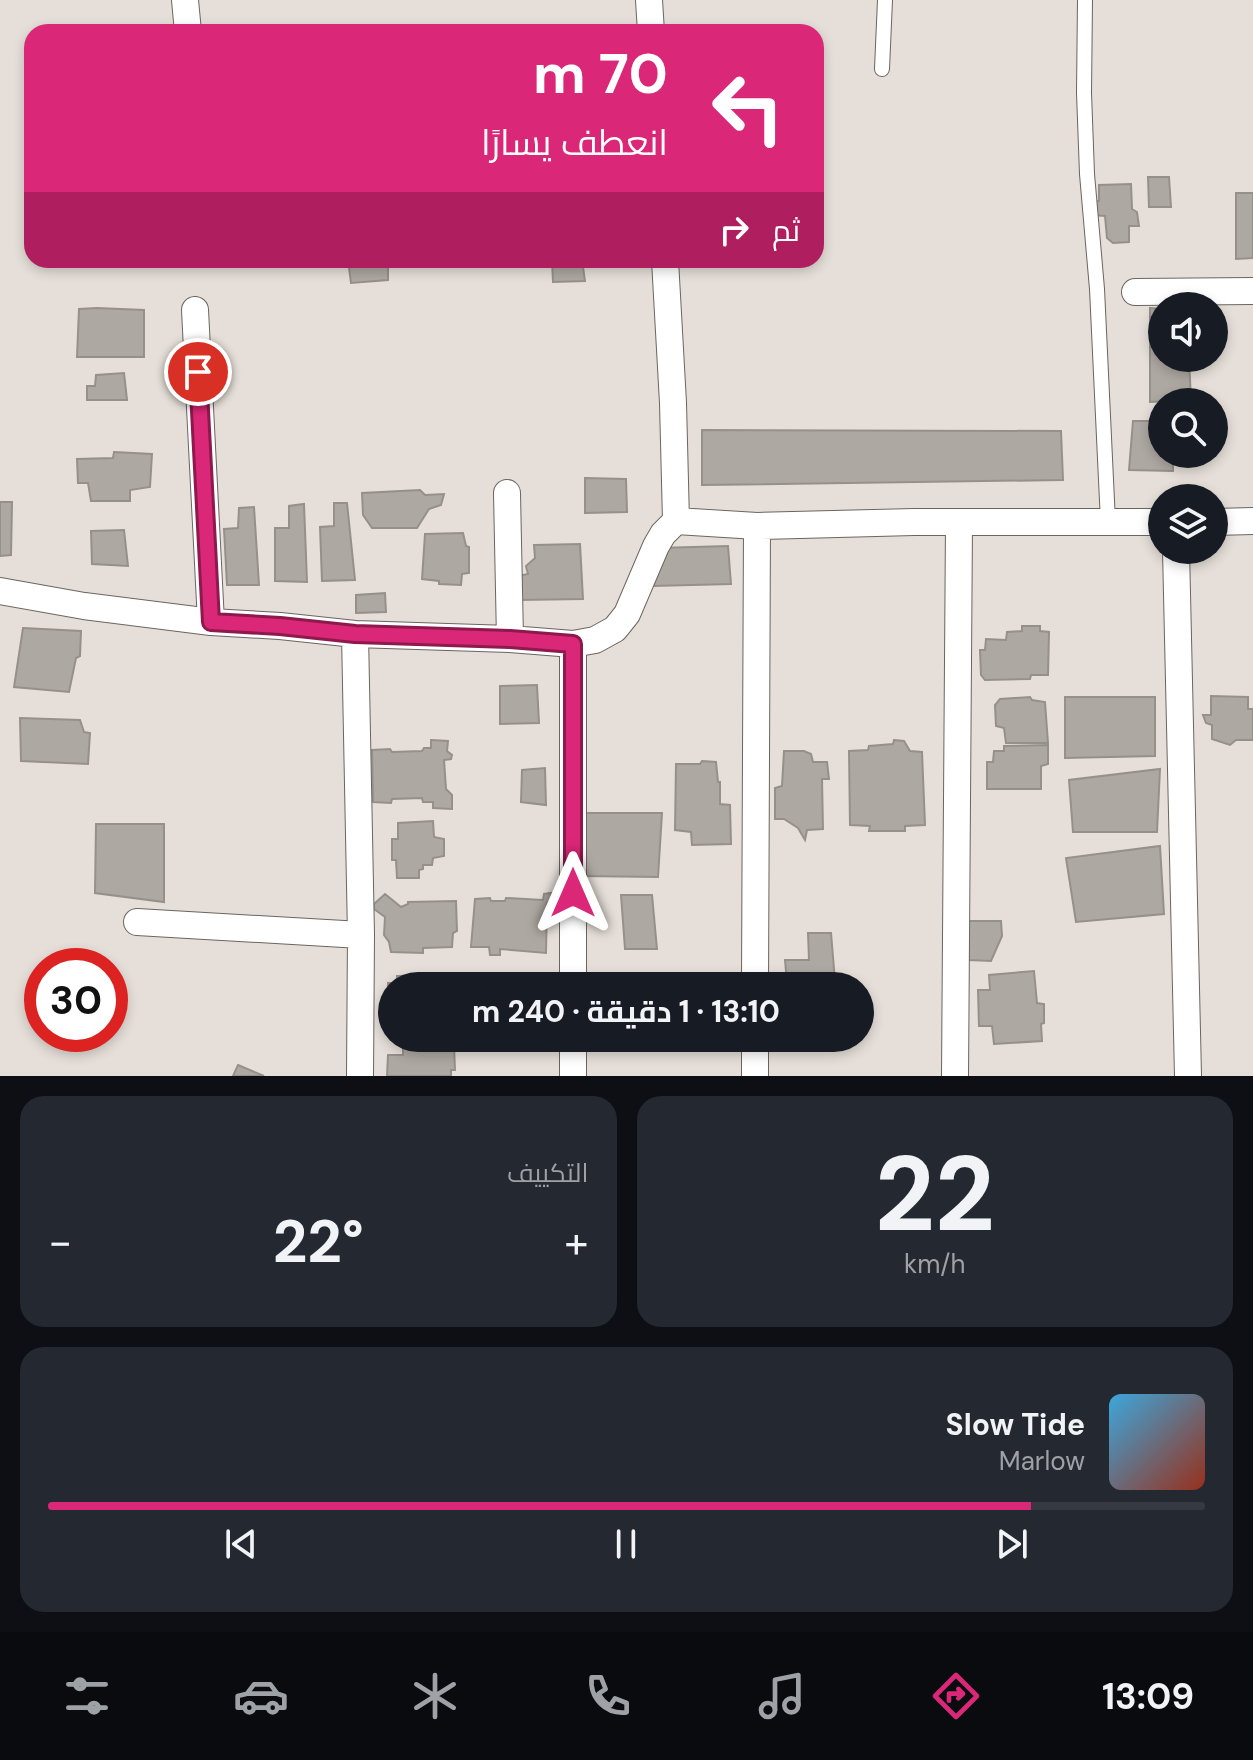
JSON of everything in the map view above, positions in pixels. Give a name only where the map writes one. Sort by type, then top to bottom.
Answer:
[{"type":"street","points":[[185,0],[187,24]]},
{"type":"street","points":[[649,0],[650,24]]},
{"type":"street","points":[[0,591],[84,606],[211,622],[355,634],[573,644],[595,640],[615,629],[627,614],[656,546],[676,521],[665,268]]},
{"type":"street","points":[[1135,292],[1253,291]]},
{"type":"street","points":[[195,310],[211,622]]},
{"type":"street","points":[[507,493],[510,639]]},
{"type":"street","points":[[676,521],[757,526],[1148,522]]},
{"type":"street","points":[[1228,522],[1253,521]]},
{"type":"street","points":[[955,1076],[959,523]]},
{"type":"street","points":[[755,972],[757,526]]},
{"type":"street","points":[[1176,564],[1188,1076]]},
{"type":"street","points":[[355,634],[361,935],[360,1076]]},
{"type":"street","points":[[573,644],[573,972]]},
{"type":"street","points":[[137,922],[361,935]]},
{"type":"street","points":[[573,1052],[573,1076]]},
{"type":"street","points":[[755,1052],[755,1076]]},
{"type":"lane","points":[[882,69],[885,0]]},
{"type":"lane","points":[[1085,0],[1087,174],[1097,289],[1108,522]]},
{"type":"building","points":[[1148,177],[1169,177],[1171,207],[1149,207]]},
{"type":"building","points":[[1131,184],[1132,209],[1137,212],[1139,226],[1129,226],[1129,242],[1113,243],[1107,238],[1105,216],[1093,215],[1094,202],[1099,201],[1099,185]]},
{"type":"building","points":[[1236,193],[1253,193],[1253,258],[1236,259]]},
{"type":"building","points":[[349,268],[388,268],[388,280],[351,283]]},
{"type":"building","points":[[552,268],[583,268],[585,281],[553,282]]},
{"type":"building","points":[[79,309],[144,310],[144,357],[77,357]]},
{"type":"building","points":[[1150,372],[1190,372],[1190,388],[1150,388]]},
{"type":"building","points":[[124,373],[127,400],[87,400],[87,386],[95,386],[96,375]]},
{"type":"building","points":[[1133,421],[1148,421],[1148,468],[1173,468],[1173,471],[1129,470]]},
{"type":"building","points":[[702,430],[1061,431],[1063,480],[702,485]]},
{"type":"building","points":[[114,452],[152,454],[150,487],[130,490],[130,501],[91,501],[88,483],[78,483],[77,459],[113,458]]},
{"type":"building","points":[[585,478],[626,479],[627,512],[585,513]]},
{"type":"building","points":[[420,490],[425,495],[444,494],[441,505],[429,509],[417,528],[372,528],[363,515],[362,493]]},
{"type":"building","points":[[0,502],[12,502],[11,555],[0,556]]},
{"type":"building","points":[[334,503],[347,503],[355,580],[322,581],[320,527],[334,526]]},
{"type":"building","points":[[304,504],[307,582],[275,581],[275,528],[289,528],[289,506]]},
{"type":"building","points":[[254,507],[259,585],[227,585],[224,529],[238,528],[239,508]]},
{"type":"building","points":[[124,530],[128,566],[92,564],[91,531]]},
{"type":"building","points":[[463,533],[469,547],[469,573],[462,574],[461,585],[422,579],[425,534]]},
{"type":"building","points":[[580,544],[583,599],[519,600],[518,576],[528,574],[526,566],[535,558],[534,545]]},
{"type":"building","points":[[728,546],[731,584],[653,586],[658,548]]},
{"type":"building","points":[[385,593],[386,612],[356,613],[356,595]]},
{"type":"building","points":[[1022,626],[1040,626],[1040,631],[1049,632],[1048,675],[1031,675],[1030,679],[985,680],[981,675],[980,650],[985,650],[986,639],[1006,640],[1007,632],[1022,631]]},
{"type":"building","points":[[23,628],[81,631],[80,656],[76,658],[69,692],[14,687]]},
{"type":"building","points":[[537,685],[539,723],[500,724],[500,686]]},
{"type":"building","points":[[1211,696],[1248,697],[1248,709],[1253,709],[1253,740],[1236,740],[1230,745],[1212,739],[1212,725],[1206,723],[1203,715],[1211,715]]},
{"type":"building","points":[[1030,697],[1045,702],[1048,743],[1006,743],[1004,728],[996,726],[995,705],[1000,699]]},
{"type":"building","points":[[1065,697],[1155,697],[1155,756],[1065,758]]},
{"type":"building","points":[[20,718],[80,720],[84,732],[90,733],[88,764],[21,761]]},
{"type":"building","points":[[431,740],[448,741],[447,751],[452,755],[451,759],[444,760],[446,789],[452,795],[452,809],[433,808],[433,802],[423,802],[422,798],[392,799],[391,803],[373,802],[372,750],[422,751],[431,748]]},
{"type":"building","points":[[894,740],[904,741],[910,751],[922,752],[925,825],[905,826],[905,831],[869,831],[870,826],[850,825],[849,751],[893,744]]},
{"type":"building","points":[[1048,745],[1048,764],[1041,766],[1041,789],[987,789],[987,762],[993,762],[994,751],[1004,751],[1004,746]]},
{"type":"building","points":[[784,751],[804,751],[811,754],[813,762],[827,762],[829,779],[822,779],[823,829],[807,830],[805,840],[798,828],[784,819],[775,819],[775,788],[782,786]]},
{"type":"building","points":[[702,761],[716,762],[720,804],[730,805],[731,844],[692,845],[691,832],[675,830],[676,764],[700,764]]},
{"type":"building","points":[[545,768],[546,805],[521,802],[522,770]]},
{"type":"building","points":[[1160,769],[1157,832],[1073,832],[1069,780]]},
{"type":"building","points":[[578,813],[662,813],[658,877],[580,876]]},
{"type":"building","points":[[433,821],[434,837],[444,839],[444,856],[433,858],[432,865],[423,865],[419,878],[397,878],[396,860],[392,860],[392,839],[398,839],[398,823]]},
{"type":"building","points":[[96,824],[164,824],[164,902],[95,893]]},
{"type":"building","points":[[1160,846],[1164,914],[1076,922],[1066,858]]},
{"type":"building","points":[[551,893],[551,900],[547,903],[546,953],[500,949],[500,955],[490,955],[489,947],[471,947],[475,899],[543,900],[544,894]]},
{"type":"building","points":[[385,894],[401,907],[408,902],[456,901],[457,931],[453,933],[452,947],[423,948],[423,953],[391,952],[384,935],[385,917],[374,909],[374,904]]},
{"type":"building","points":[[621,895],[652,895],[657,949],[625,949]]},
{"type":"building","points":[[969,921],[1001,921],[1002,936],[991,961],[969,960]]},
{"type":"building","points":[[808,933],[831,933],[834,972],[786,972],[785,960],[809,960]]},
{"type":"building","points":[[1034,971],[1037,1003],[1044,1004],[1042,1041],[994,1044],[992,1026],[979,1026],[978,990],[990,990],[989,975]]},
{"type":"building","points":[[403,1052],[454,1052],[455,1070],[451,1070],[451,1076],[387,1076],[388,1055],[403,1055]]},
{"type":"building","points":[[238,1065],[264,1076],[233,1076]]},
{"type":"route","points":[[198,372],[211,622],[355,634],[573,644],[573,893]]}]
